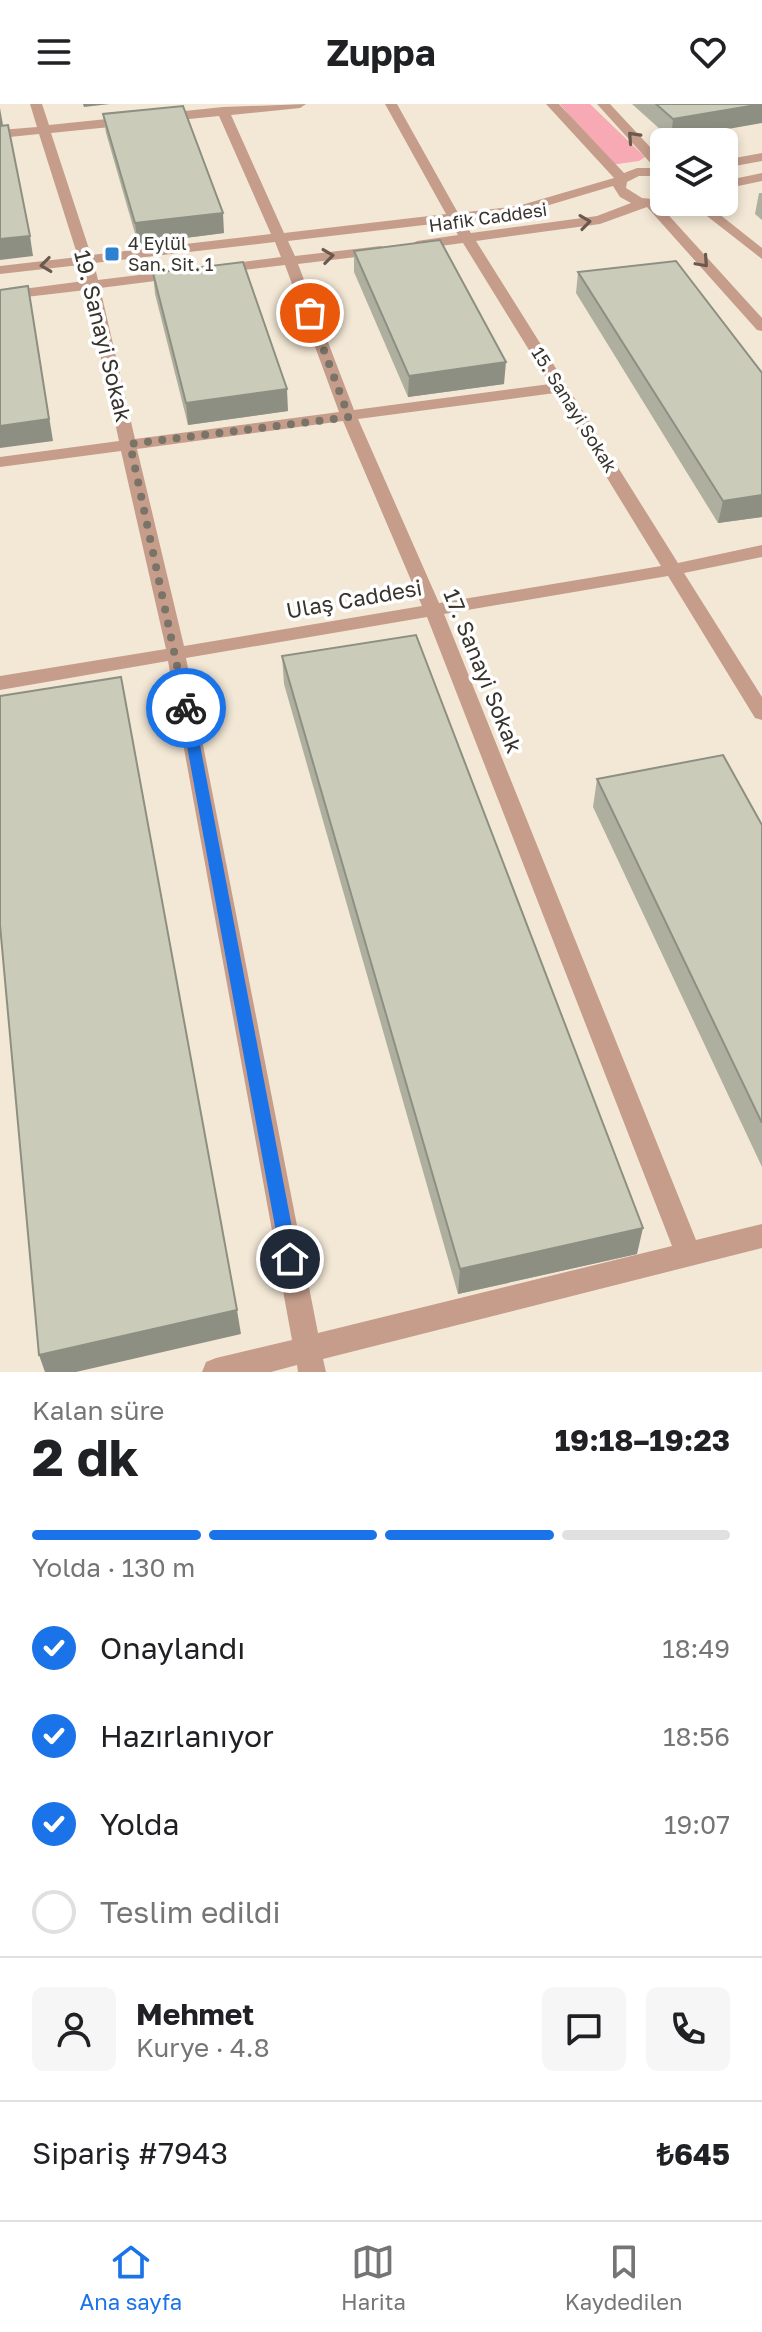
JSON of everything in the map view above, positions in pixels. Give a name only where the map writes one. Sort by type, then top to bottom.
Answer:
[{"type":"street","name":"19. Sanayi Sokak","points":[[36,104],[86,260],[176,653],[309,1361]]},
{"type":"street","points":[[0,134],[300,104]]},
{"type":"street","name":"15. Sanayi Sokak","points":[[391,104],[454,217],[558,388],[675,569],[762,713]]},
{"type":"street","points":[[552,104],[622,180],[619,189],[648,203],[762,327]]},
{"type":"street","points":[[603,104],[650,156]]},
{"type":"street","name":"17. Sanayi Sokak","points":[[223,111],[290,261],[349,417],[433,610],[688,1254]]},
{"type":"street","points":[[738,161],[762,157]]},
{"type":"street","name":"Hafik Caddesi","points":[[0,270],[519,210],[650,171]]},
{"type":"street","points":[[738,182],[762,177]]},
{"type":"street","name":"Hafik Caddesi","points":[[0,296],[468,239],[600,220],[648,203]]},
{"type":"street","points":[[713,216],[762,255]]},
{"type":"street","points":[[0,462],[558,388]]},
{"type":"street","name":"Ulaş Caddesi","points":[[0,683],[675,569],[762,551]]},
{"type":"street","points":[[216,1372],[309,1361],[762,1236]]},
{"type":"shaded area","points":[[560,104],[590,104],[645,157],[639,161],[611,165]]},
{"type":"building","points":[[656,104],[762,104],[673,119]]},
{"type":"building","points":[[183,106],[223,213],[135,223],[103,114]]},
{"type":"building","points":[[8,125],[30,236],[0,239],[0,126]]},
{"type":"building","points":[[440,240],[506,362],[409,376],[354,251]]},
{"type":"building","points":[[676,261],[762,373],[762,495],[723,501],[578,272]]},
{"type":"building","points":[[243,262],[287,389],[186,403],[153,273]]},
{"type":"building","points":[[28,286],[49,419],[0,426],[0,290]]},
{"type":"building","points":[[416,635],[643,1228],[460,1269],[282,656]]},
{"type":"building","points":[[121,677],[237,1310],[39,1355],[0,925],[0,696]]},
{"type":"building","points":[[723,755],[762,825],[762,1123],[597,779]]},
{"type":"way so far","points":[[186,708],[130,444],[349,417],[310,313]]},
{"type":"place","name":"4 Eylül San. Sit. 1","points":[[112,254]]},
{"type":"route","points":[[186,708],[290,1259]]}]
